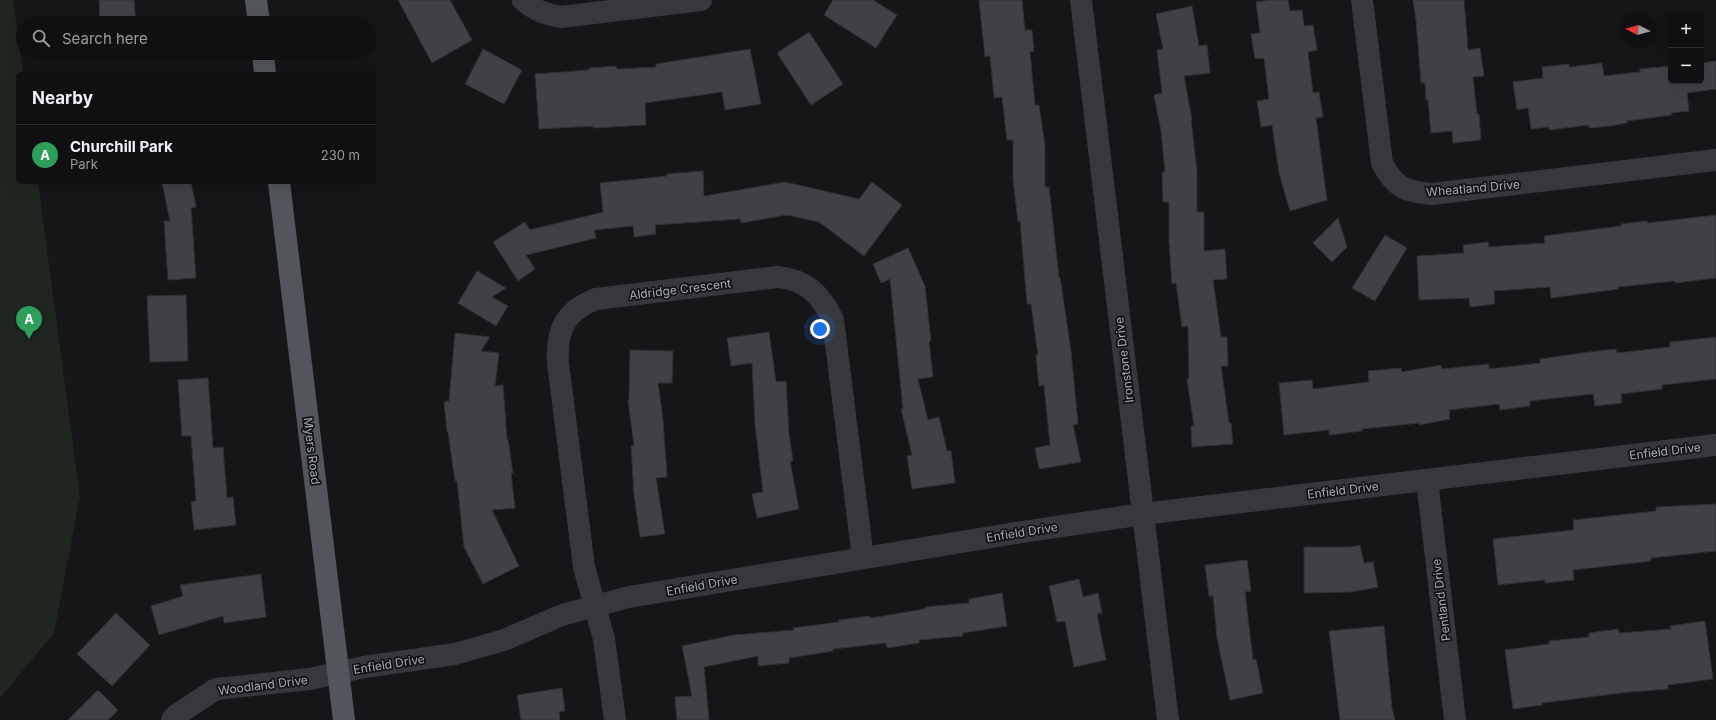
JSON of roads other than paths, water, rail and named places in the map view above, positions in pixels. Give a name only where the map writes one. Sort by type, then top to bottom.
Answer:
[{"type":"main road","points":[[256,0],[258,16]]},
{"type":"main road","points":[[264,60],[265,72]]},
{"type":"main road","name":"Myers Road","points":[[279,184],[344,720]]},
{"type":"street","points":[[523,0],[530,7],[544,14],[561,17],[701,0]]},
{"type":"street","name":"Ironstone Drive","points":[[1081,0],[1168,720]]},
{"type":"street","name":"Wheatland Drive","points":[[1362,0],[1382,163],[1396,184],[1412,192],[1432,194],[1716,160]]},
{"type":"street","name":"Aldridge Crescent","points":[[615,720],[604,639],[584,567],[557,349],[558,338],[564,322],[576,310],[596,299],[778,277],[792,278],[815,292],[826,304],[833,320],[863,558]]},
{"type":"street","name":"Enfield Drive","points":[[338,672],[364,666],[455,654],[480,648],[504,640],[562,615],[629,597],[863,558],[1143,514],[1716,445]]},
{"type":"street","name":"Pentland Drive","points":[[1426,480],[1455,720]]},
{"type":"street","name":"Woodland Drive","points":[[172,720],[175,716],[216,689],[310,679],[338,672]]},
{"type":"place","name":"Churchill Park","points":[[29,339]]}]
